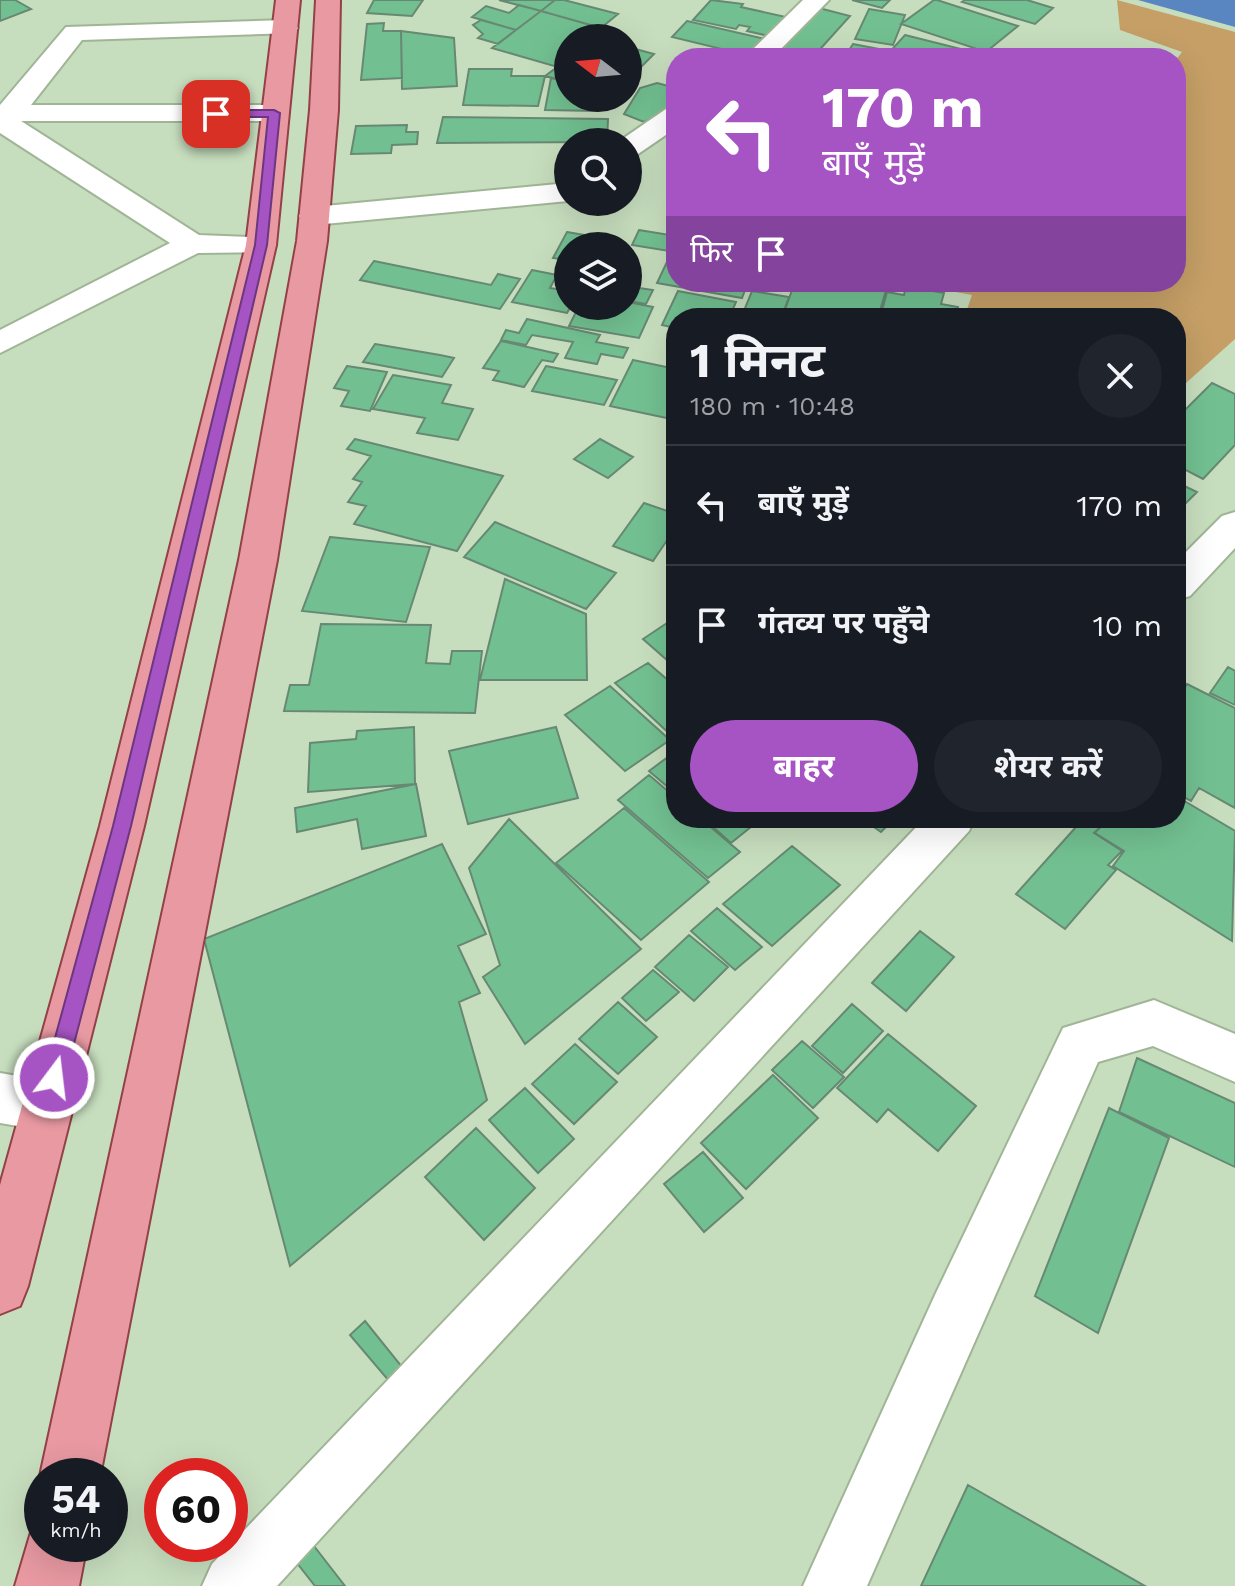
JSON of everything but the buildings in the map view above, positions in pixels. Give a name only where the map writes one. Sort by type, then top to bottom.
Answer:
[{"type":"main road","points":[[74,1458],[258,560],[314,216],[324,110],[328,0]]},
{"type":"main road","points":[[0,1286],[23,1102],[122,826],[261,245],[286,14]]},
{"type":"main road","points":[[47,1586],[52,1562]]},
{"type":"street","points":[[767,48],[817,0]]},
{"type":"street","points":[[3,119],[75,32],[286,14]]},
{"type":"street","points":[[3,119],[274,113]]},
{"type":"street","points":[[3,119],[192,244]]},
{"type":"street","points":[[642,138],[666,122]]},
{"type":"street","points":[[314,216],[554,193]]},
{"type":"street","points":[[0,343],[192,244],[261,245]]},
{"type":"street","points":[[1186,576],[1235,525]]},
{"type":"street","points":[[234,1586],[944,828]]},
{"type":"street","points":[[835,1586],[955,1315],[1081,1044],[1154,1023],[1235,1058]]},
{"type":"shaded area","points":[[1117,0],[1235,32],[1235,339],[1186,383],[1186,308],[967,308],[972,295],[956,292],[1186,292],[1186,48],[1171,48],[1120,30]]},
{"type":"water","points":[[1138,0],[1235,0],[1235,27]]},
{"type":"route","points":[[54,1078],[122,826],[261,245],[274,113],[216,114]]}]
